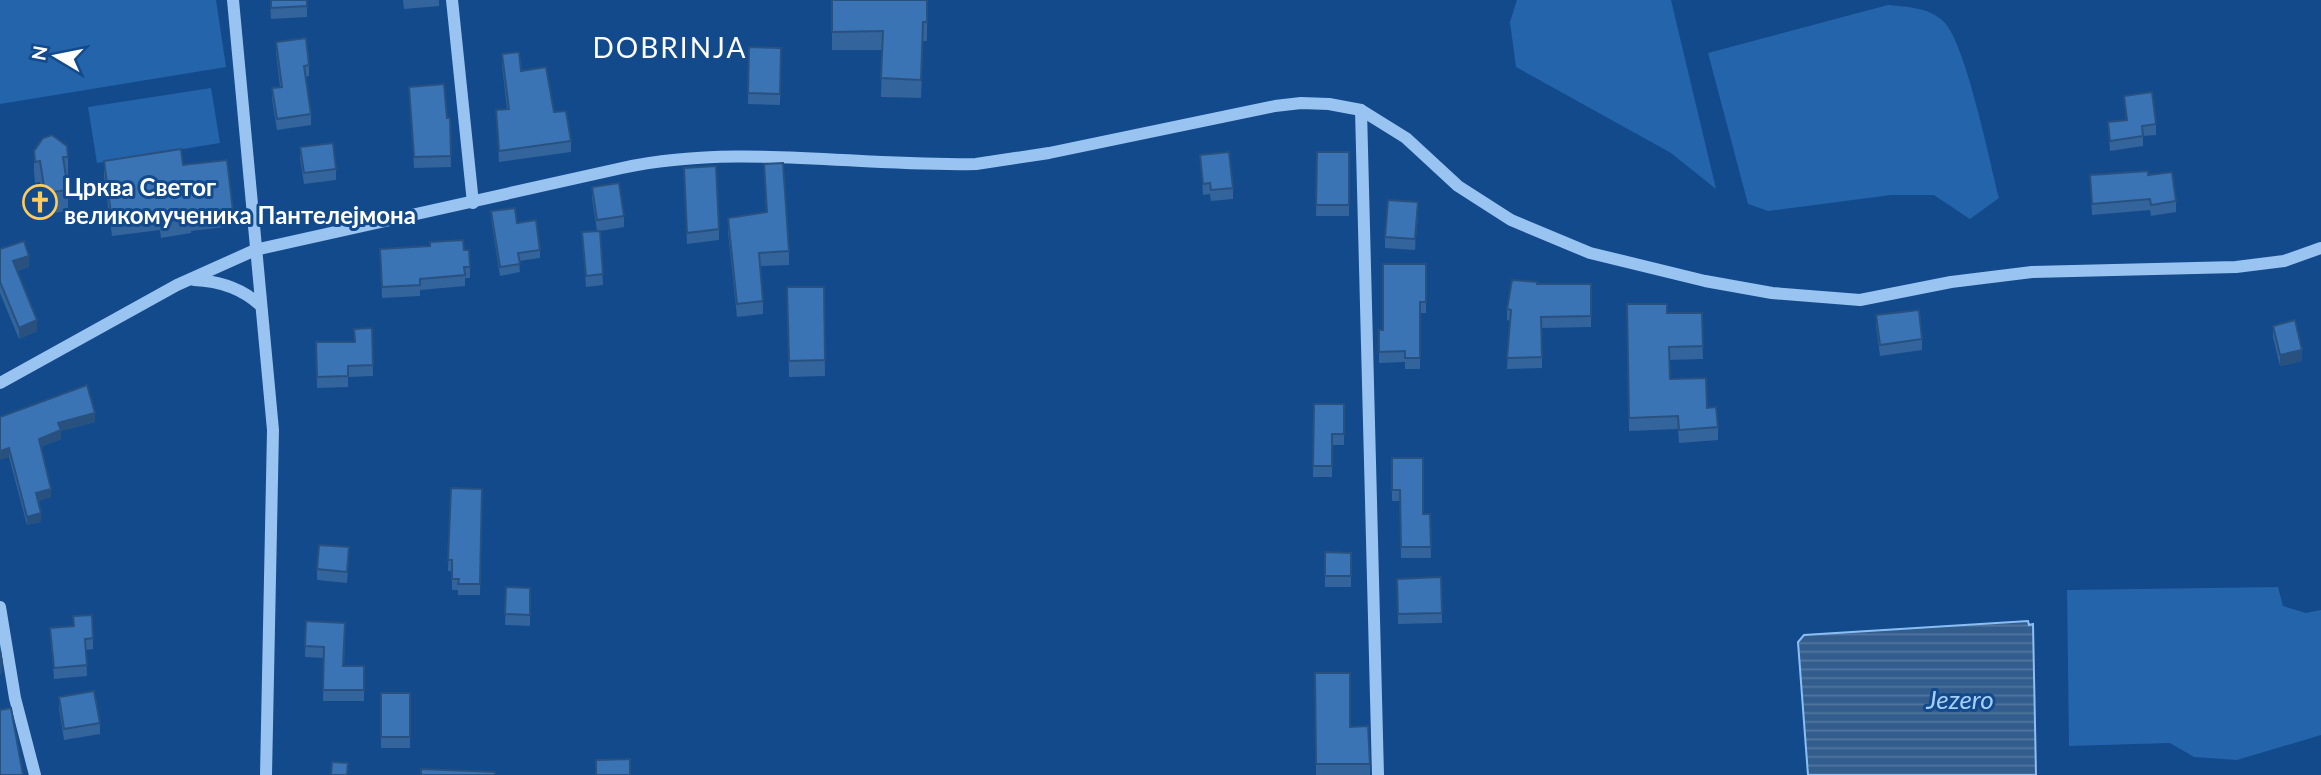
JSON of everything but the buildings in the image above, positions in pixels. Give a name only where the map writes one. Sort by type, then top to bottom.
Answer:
[{"type":"street","points":[[233,0],[273,430],[266,775]]},
{"type":"street","points":[[452,0],[473,203]]},
{"type":"street","points":[[0,383],[190,279],[255,250],[669,158],[731,155],[921,166],[976,164],[1049,153],[1275,106],[1301,103],[1361,110],[1406,138],[1458,186],[1511,220],[1590,253],[1705,281],[1772,293],[1860,300],[1951,282],[2032,272],[2236,267],[2284,261],[2321,248]]},
{"type":"street","points":[[1361,110],[1378,775]]},
{"type":"street","points":[[190,279],[214,281],[248,293],[261,306]]},
{"type":"street","points":[[0,607],[15,698],[35,775]]},
{"type":"shaded area","points":[[0,0],[216,0],[226,67],[0,104]]},
{"type":"shaded area","points":[[1517,0],[1671,0],[1716,189],[1671,153],[1516,67],[1510,22]]},
{"type":"shaded area","points":[[1888,5],[1932,13],[1944,22],[1952,34],[1969,78],[1999,198],[1970,219],[1934,195],[1891,195],[1768,211],[1748,204],[1708,53]]},
{"type":"shaded area","points":[[211,88],[220,143],[97,163],[88,107]]},
{"type":"shaded area","points":[[2278,587],[2283,606],[2306,613],[2321,610],[2321,735],[2237,760],[2194,757],[2170,743],[2069,746],[2067,590]]},
{"type":"water","name":"Jezero","points":[[2028,621],[2029,625],[2033,624],[2036,775],[1808,775],[1798,642],[1804,635]]},
{"type":"place","name":"Црква Светог великомученика Пантелејмона","points":[[40,202]]},
{"type":"district","name":"DOBRINJA","points":[[670,48]]}]
